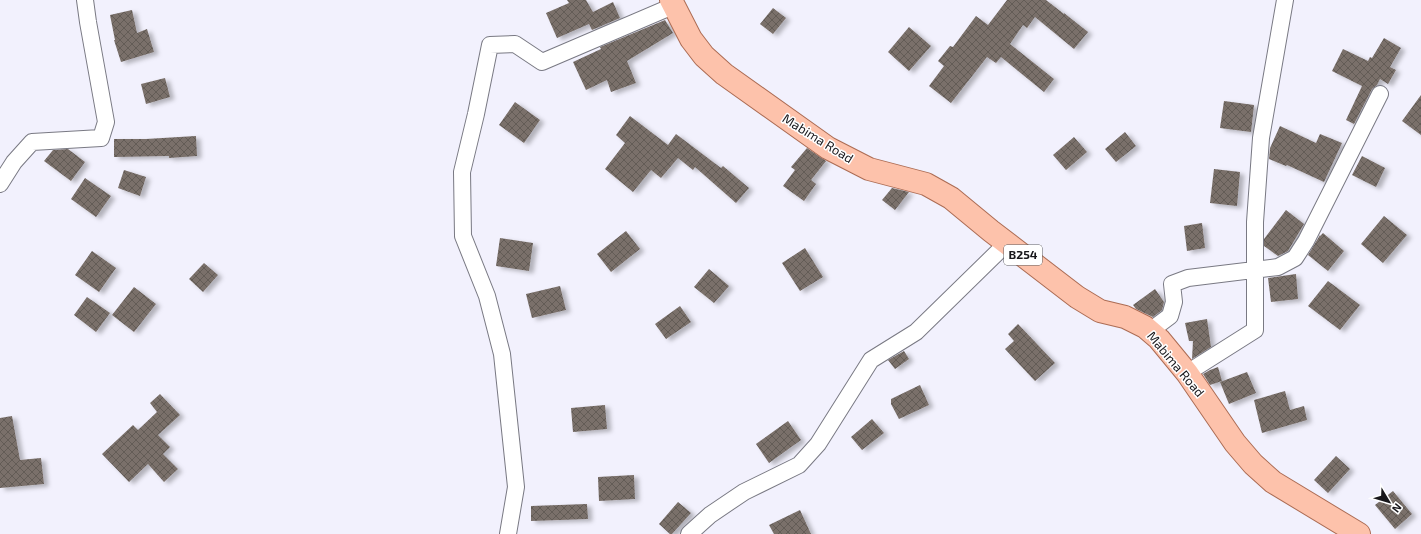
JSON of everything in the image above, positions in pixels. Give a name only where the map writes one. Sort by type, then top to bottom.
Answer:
[{"type":"main road","name":"Mabima Road","points":[[672,3],[691,39],[704,56],[724,74],[828,148],[869,169],[926,184],[951,198],[1077,297],[1100,311],[1125,317],[1150,331],[1159,339],[1187,373],[1235,443],[1253,464],[1273,482],[1359,534]]},
{"type":"street","points":[[0,184],[14,162],[32,142],[100,138],[106,122],[85,0]]},
{"type":"street","points":[[1187,373],[1255,330],[1255,222],[1261,138],[1285,0]]},
{"type":"street","points":[[508,534],[516,487],[502,354],[487,296],[463,236],[462,172],[490,45],[515,44],[542,62],[672,3]]},
{"type":"street","points":[[1150,331],[1170,316],[1174,302],[1172,284],[1188,278],[1278,267],[1295,258],[1380,94]]},
{"type":"street","points":[[688,534],[710,515],[744,492],[799,465],[818,444],[871,360],[916,332],[1007,243]]},
{"type":"building","points":[[567,0],[586,0],[593,12],[613,2],[620,18],[592,30],[589,24],[557,38],[546,13],[569,3]]},
{"type":"building","points":[[1007,0],[1046,0],[1088,32],[1074,49],[1035,17],[1027,28],[1023,25],[1010,44],[1054,79],[1044,92],[1001,57],[996,63],[987,57],[951,103],[929,86],[944,66],[938,61],[950,46],[953,47],[976,16],[988,25]]},
{"type":"building","points":[[773,8],[786,18],[773,34],[760,24]]},
{"type":"building","points":[[132,10],[137,33],[147,29],[154,52],[121,62],[114,40],[110,15]]},
{"type":"building","points":[[665,20],[673,33],[627,61],[636,83],[611,92],[607,80],[586,90],[573,62],[601,49],[600,47]]},
{"type":"building","points":[[909,27],[931,46],[909,71],[888,52]]},
{"type":"building","points":[[1384,38],[1401,48],[1390,67],[1396,70],[1388,84],[1380,79],[1377,85],[1372,89],[1354,124],[1346,120],[1362,86],[1332,71],[1343,49],[1368,61],[1370,57],[1372,58]]},
{"type":"building","points":[[165,78],[170,97],[146,104],[141,84]]},
{"type":"building","points":[[1421,95],[1421,135],[1402,121]]},
{"type":"building","points":[[1224,101],[1254,105],[1251,132],[1220,128]]},
{"type":"building","points":[[515,102],[540,120],[524,143],[499,125]]},
{"type":"building","points":[[630,116],[668,145],[676,134],[721,168],[723,166],[749,188],[736,203],[695,167],[693,170],[678,158],[661,178],[651,170],[633,192],[605,169],[625,143],[616,135]]},
{"type":"building","points":[[1280,126],[1316,143],[1320,134],[1342,143],[1324,182],[1287,165],[1286,166],[1269,159],[1270,148]]},
{"type":"building","points":[[1125,132],[1136,146],[1116,162],[1105,149]]},
{"type":"building","points":[[196,136],[197,156],[169,158],[169,156],[114,157],[114,139]]},
{"type":"building","points":[[1074,137],[1087,152],[1066,170],[1053,155]]},
{"type":"building","points":[[807,148],[826,161],[811,180],[816,184],[804,201],[783,186],[795,170],[791,167]]},
{"type":"building","points":[[68,149],[85,162],[71,181],[44,161],[53,150]]},
{"type":"building","points":[[1362,156],[1385,168],[1376,187],[1352,175]]},
{"type":"building","points":[[1214,169],[1240,172],[1237,206],[1210,203]]},
{"type":"building","points":[[124,170],[146,177],[140,196],[118,188]]},
{"type":"building","points":[[85,178],[111,196],[96,217],[71,199]]},
{"type":"building","points":[[892,188],[909,192],[895,210],[882,200]]},
{"type":"building","points":[[1286,210],[1304,224],[1288,251],[1278,256],[1264,246],[1264,239]]},
{"type":"building","points":[[1384,216],[1407,235],[1383,263],[1361,244]]},
{"type":"building","points":[[1202,223],[1205,248],[1187,251],[1184,226]]},
{"type":"building","points":[[626,231],[640,249],[611,272],[597,254]]},
{"type":"building","points":[[1323,233],[1344,251],[1328,271],[1308,255],[1320,235]]},
{"type":"building","points":[[500,238],[533,243],[529,271],[496,266]]},
{"type":"building","points":[[805,248],[823,277],[800,291],[782,263]]},
{"type":"building","points":[[92,251],[116,268],[99,292],[75,275]]},
{"type":"building","points":[[204,263],[218,275],[203,292],[189,279]]},
{"type":"building","points":[[709,269],[729,286],[714,303],[694,287]]},
{"type":"building","points":[[1296,274],[1298,299],[1271,302],[1268,278]]},
{"type":"building","points":[[1328,281],[1360,305],[1340,330],[1308,306]]},
{"type":"building","points":[[560,286],[566,310],[532,318],[526,294]]},
{"type":"building","points":[[134,287],[156,304],[134,332],[112,315]]},
{"type":"building","points":[[1155,289],[1164,302],[1162,310],[1153,317],[1136,309],[1133,305]]},
{"type":"building","points":[[87,297],[110,313],[96,332],[74,315]]},
{"type":"building","points":[[680,306],[691,322],[666,339],[655,324]]},
{"type":"building","points":[[1207,319],[1211,347],[1192,359],[1193,341],[1189,341],[1185,323]]},
{"type":"building","points":[[1018,324],[1055,363],[1035,381],[1005,349],[1014,341],[1008,334]]},
{"type":"building","points":[[904,351],[909,359],[895,369],[888,360]]},
{"type":"building","points":[[1218,367],[1222,381],[1210,385],[1203,374]]},
{"type":"building","points":[[1247,372],[1256,393],[1229,404],[1220,382]]},
{"type":"building","points":[[920,385],[929,405],[899,419],[891,404],[891,399]]},
{"type":"building","points":[[1285,391],[1290,410],[1304,406],[1307,420],[1262,433],[1254,400]]},
{"type":"building","points":[[160,394],[180,415],[158,435],[170,447],[163,454],[178,469],[164,482],[148,464],[129,482],[102,454],[133,425],[138,430],[157,412],[150,403]]},
{"type":"building","points":[[605,405],[607,429],[573,432],[571,408]]},
{"type":"building","points":[[12,416],[20,460],[41,458],[44,484],[0,488],[0,418]]},
{"type":"building","points":[[872,419],[884,433],[862,450],[851,437]]},
{"type":"building","points":[[788,421],[801,440],[769,463],[756,444]]},
{"type":"building","points":[[1336,456],[1350,469],[1328,493],[1314,480]]},
{"type":"building","points":[[634,475],[635,499],[599,501],[598,477]]},
{"type":"building","points":[[1393,491],[1412,514],[1395,529],[1375,505]]},
{"type":"building","points":[[678,502],[691,513],[672,534],[670,534],[659,524]]},
{"type":"building","points":[[587,504],[588,519],[531,521],[531,506]]},
{"type":"building","points":[[800,510],[811,534],[774,534],[769,525]]}]
